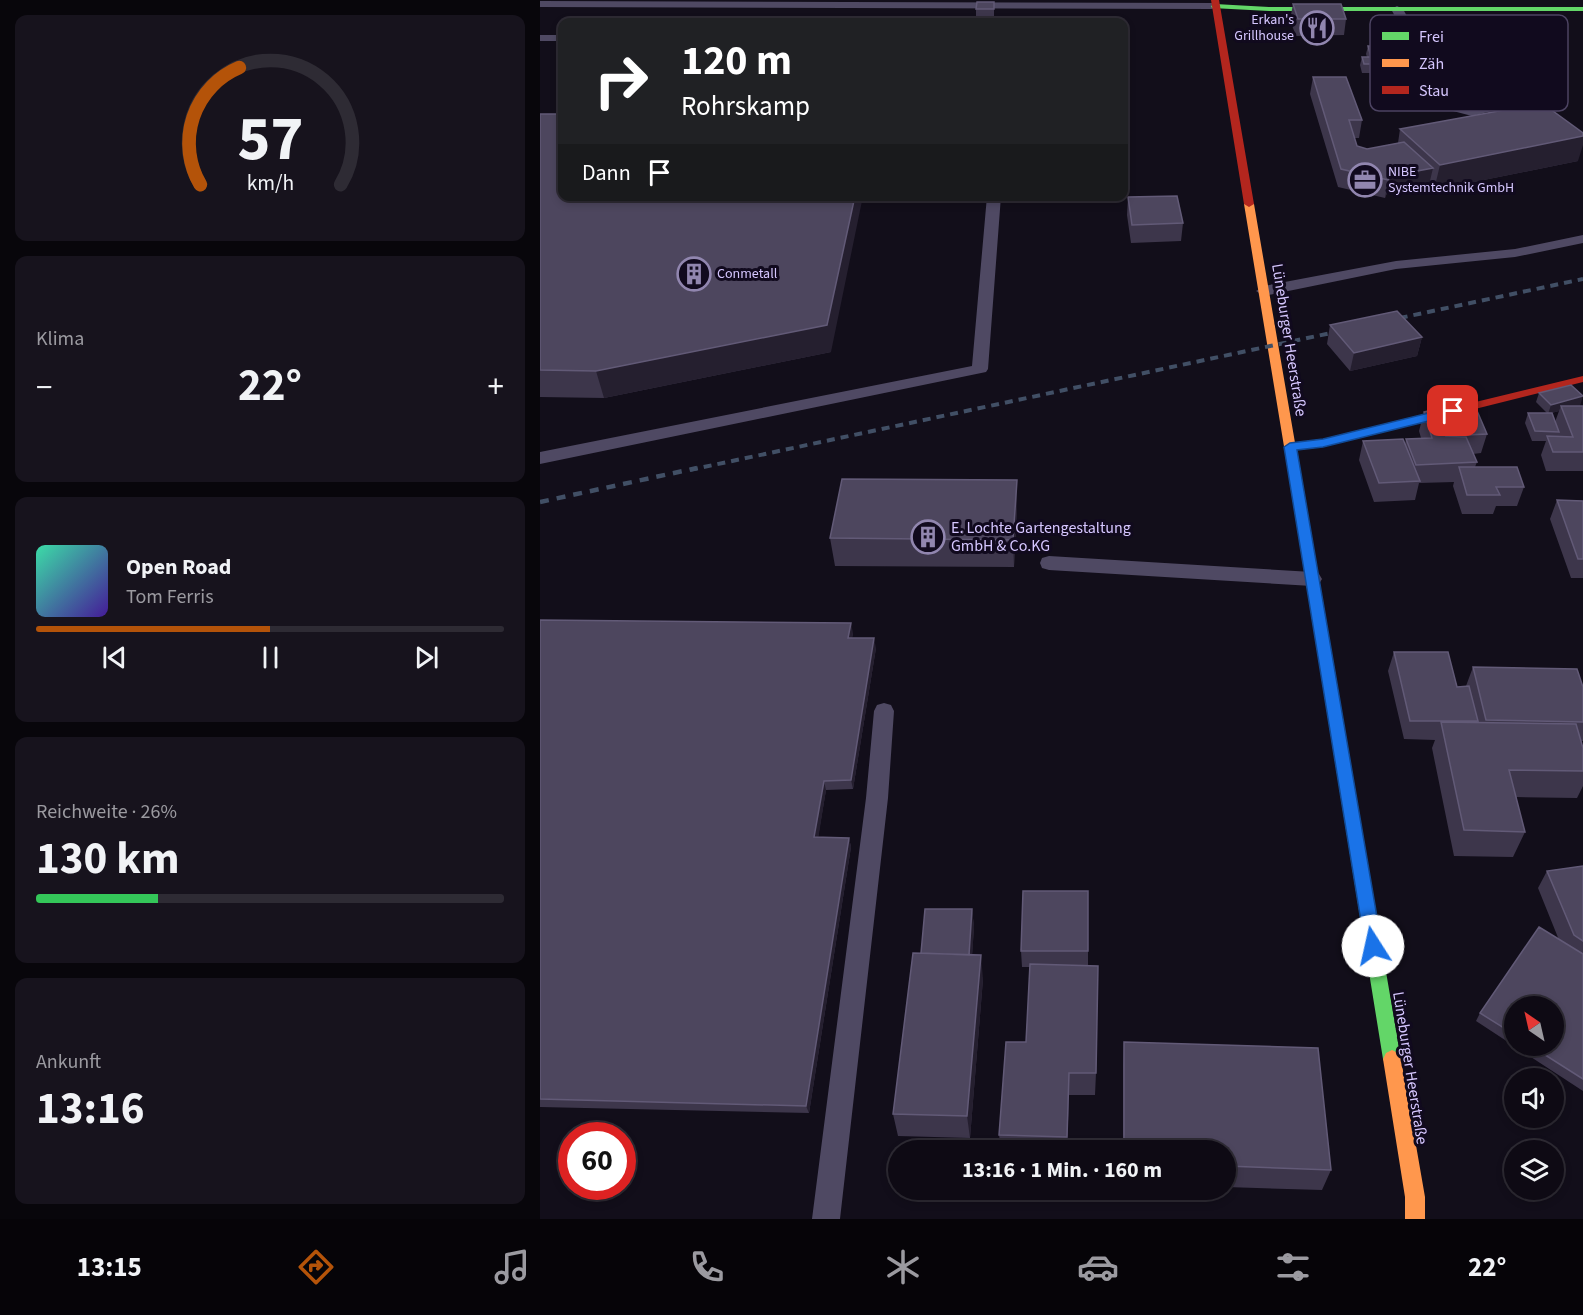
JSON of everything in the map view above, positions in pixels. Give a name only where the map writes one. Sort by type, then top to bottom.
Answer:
[{"type":"main road","points":[[1215,3],[1269,9],[1397,9],[1487,5],[1583,9]]},
{"type":"main road","name":"Lüneburger Heerstraße","points":[[1215,3],[1399,1098],[1415,1197],[1415,1219]]},
{"type":"main road","points":[[1290,447],[1323,443],[1583,379]]},
{"type":"lane","points":[[540,4],[920,9],[1215,3]]},
{"type":"lane","points":[[1397,9],[1400,15]]},
{"type":"lane","points":[[540,38],[558,38]]},
{"type":"lane","points":[[540,458],[980,369],[994,201]]},
{"type":"lane","points":[[1264,291],[1396,265],[1515,253],[1583,238]]},
{"type":"lane","points":[[1049,563],[1312,579]]},
{"type":"lane","points":[[826,1219],[876,798],[884,711]]},
{"type":"building","points":[[977,2],[994,2],[994,9],[976,9]]},
{"type":"building","points":[[1293,4],[1341,4],[1346,19],[1298,19]]},
{"type":"building","points":[[1362,57],[1370,57],[1370,64],[1364,64]]},
{"type":"building","points":[[1313,77],[1346,77],[1362,120],[1349,120],[1357,146],[1367,149],[1404,142],[1433,168],[1391,176],[1388,180],[1341,169]]},
{"type":"building","points":[[1498,111],[1553,111],[1583,133],[1583,136],[1440,165],[1400,129]]},
{"type":"building","name":"Conmetall","points":[[540,114],[558,114],[558,201],[854,201],[827,325],[596,371],[540,370]]},
{"type":"building","points":[[1177,196],[1183,223],[1132,225],[1128,197]]},
{"type":"building","points":[[1397,311],[1422,337],[1354,353],[1330,325]]},
{"type":"building","points":[[1571,385],[1583,396],[1551,405],[1539,393]]},
{"type":"building","points":[[1472,399],[1487,434],[1445,436],[1466,437],[1477,462],[1416,465],[1406,439],[1432,438],[1424,412]]},
{"type":"building","points":[[1561,406],[1583,406],[1583,452],[1553,452],[1547,436],[1573,437]]},
{"type":"building","points":[[1528,413],[1552,413],[1559,432],[1535,431]]},
{"type":"building","points":[[1403,439],[1420,481],[1379,483],[1363,441]]},
{"type":"building","points":[[1459,467],[1517,467],[1524,487],[1496,487],[1500,495],[1467,495]]},
{"type":"building","points":[[842,479],[1017,480],[1013,540],[830,538]]},
{"type":"building","points":[[1557,500],[1583,501],[1583,559],[1578,559]]},
{"type":"building","points":[[540,620],[851,623],[848,638],[874,638],[851,780],[824,781],[814,837],[849,838],[806,1106],[540,1099]]},
{"type":"building","points":[[1394,652],[1448,652],[1457,687],[1469,686],[1478,721],[1410,721]]},
{"type":"building","points":[[1473,667],[1577,669],[1583,687],[1583,722],[1486,720]]},
{"type":"building","points":[[1441,722],[1576,724],[1583,748],[1583,771],[1509,770],[1525,832],[1464,830]]},
{"type":"building","points":[[1583,866],[1583,941],[1574,935],[1547,871]]},
{"type":"building","points":[[1023,891],[1088,891],[1088,951],[1021,951]]},
{"type":"building","points":[[925,909],[972,909],[969,955],[921,953]]},
{"type":"building","points":[[1539,927],[1583,954],[1583,1079],[1547,1056],[1564,1056],[1564,996],[1504,996],[1504,1028],[1480,1013]]},
{"type":"building","points":[[913,953],[981,955],[967,1116],[893,1114]]},
{"type":"building","points":[[1030,964],[1098,966],[1096,1073],[1069,1073],[1067,1137],[999,1135],[1006,1042],[1026,1042]]},
{"type":"building","points":[[1124,1042],[1318,1048],[1331,1170],[1236,1166],[1236,1140],[1124,1140]]},
{"type":"railway","points":[[1386,321],[1583,279]]},
{"type":"railway","points":[[690,470],[1345,330]]},
{"type":"railway","points":[[540,502],[697,468]]},
{"type":"traffic: fast","points":[[1215,6],[1269,9],[1583,9]]},
{"type":"traffic: fast","points":[[1299,501],[1392,1059]]},
{"type":"traffic: slow","points":[[1249,204],[1299,501]]},
{"type":"traffic: slow","points":[[1392,1059],[1415,1197],[1415,1219]]},
{"type":"traffic: jam","points":[[1215,0],[1249,204]]},
{"type":"traffic: jam","points":[[1290,447],[1323,443],[1583,379]]},
{"type":"place","name":"Erkan's Grillhouse","points":[[1317,28]]},
{"type":"place","name":"NIBE Systemtechnik GmbH","points":[[1365,180]]},
{"type":"place","name":"Conmetall","points":[[694,274]]},
{"type":"place","name":"E. Lochte Gartengestaltung GmbH & Co.KG","points":[[928,537]]},
{"type":"route","points":[[1373,946],[1290,447],[1323,443],[1453,411]]}]
